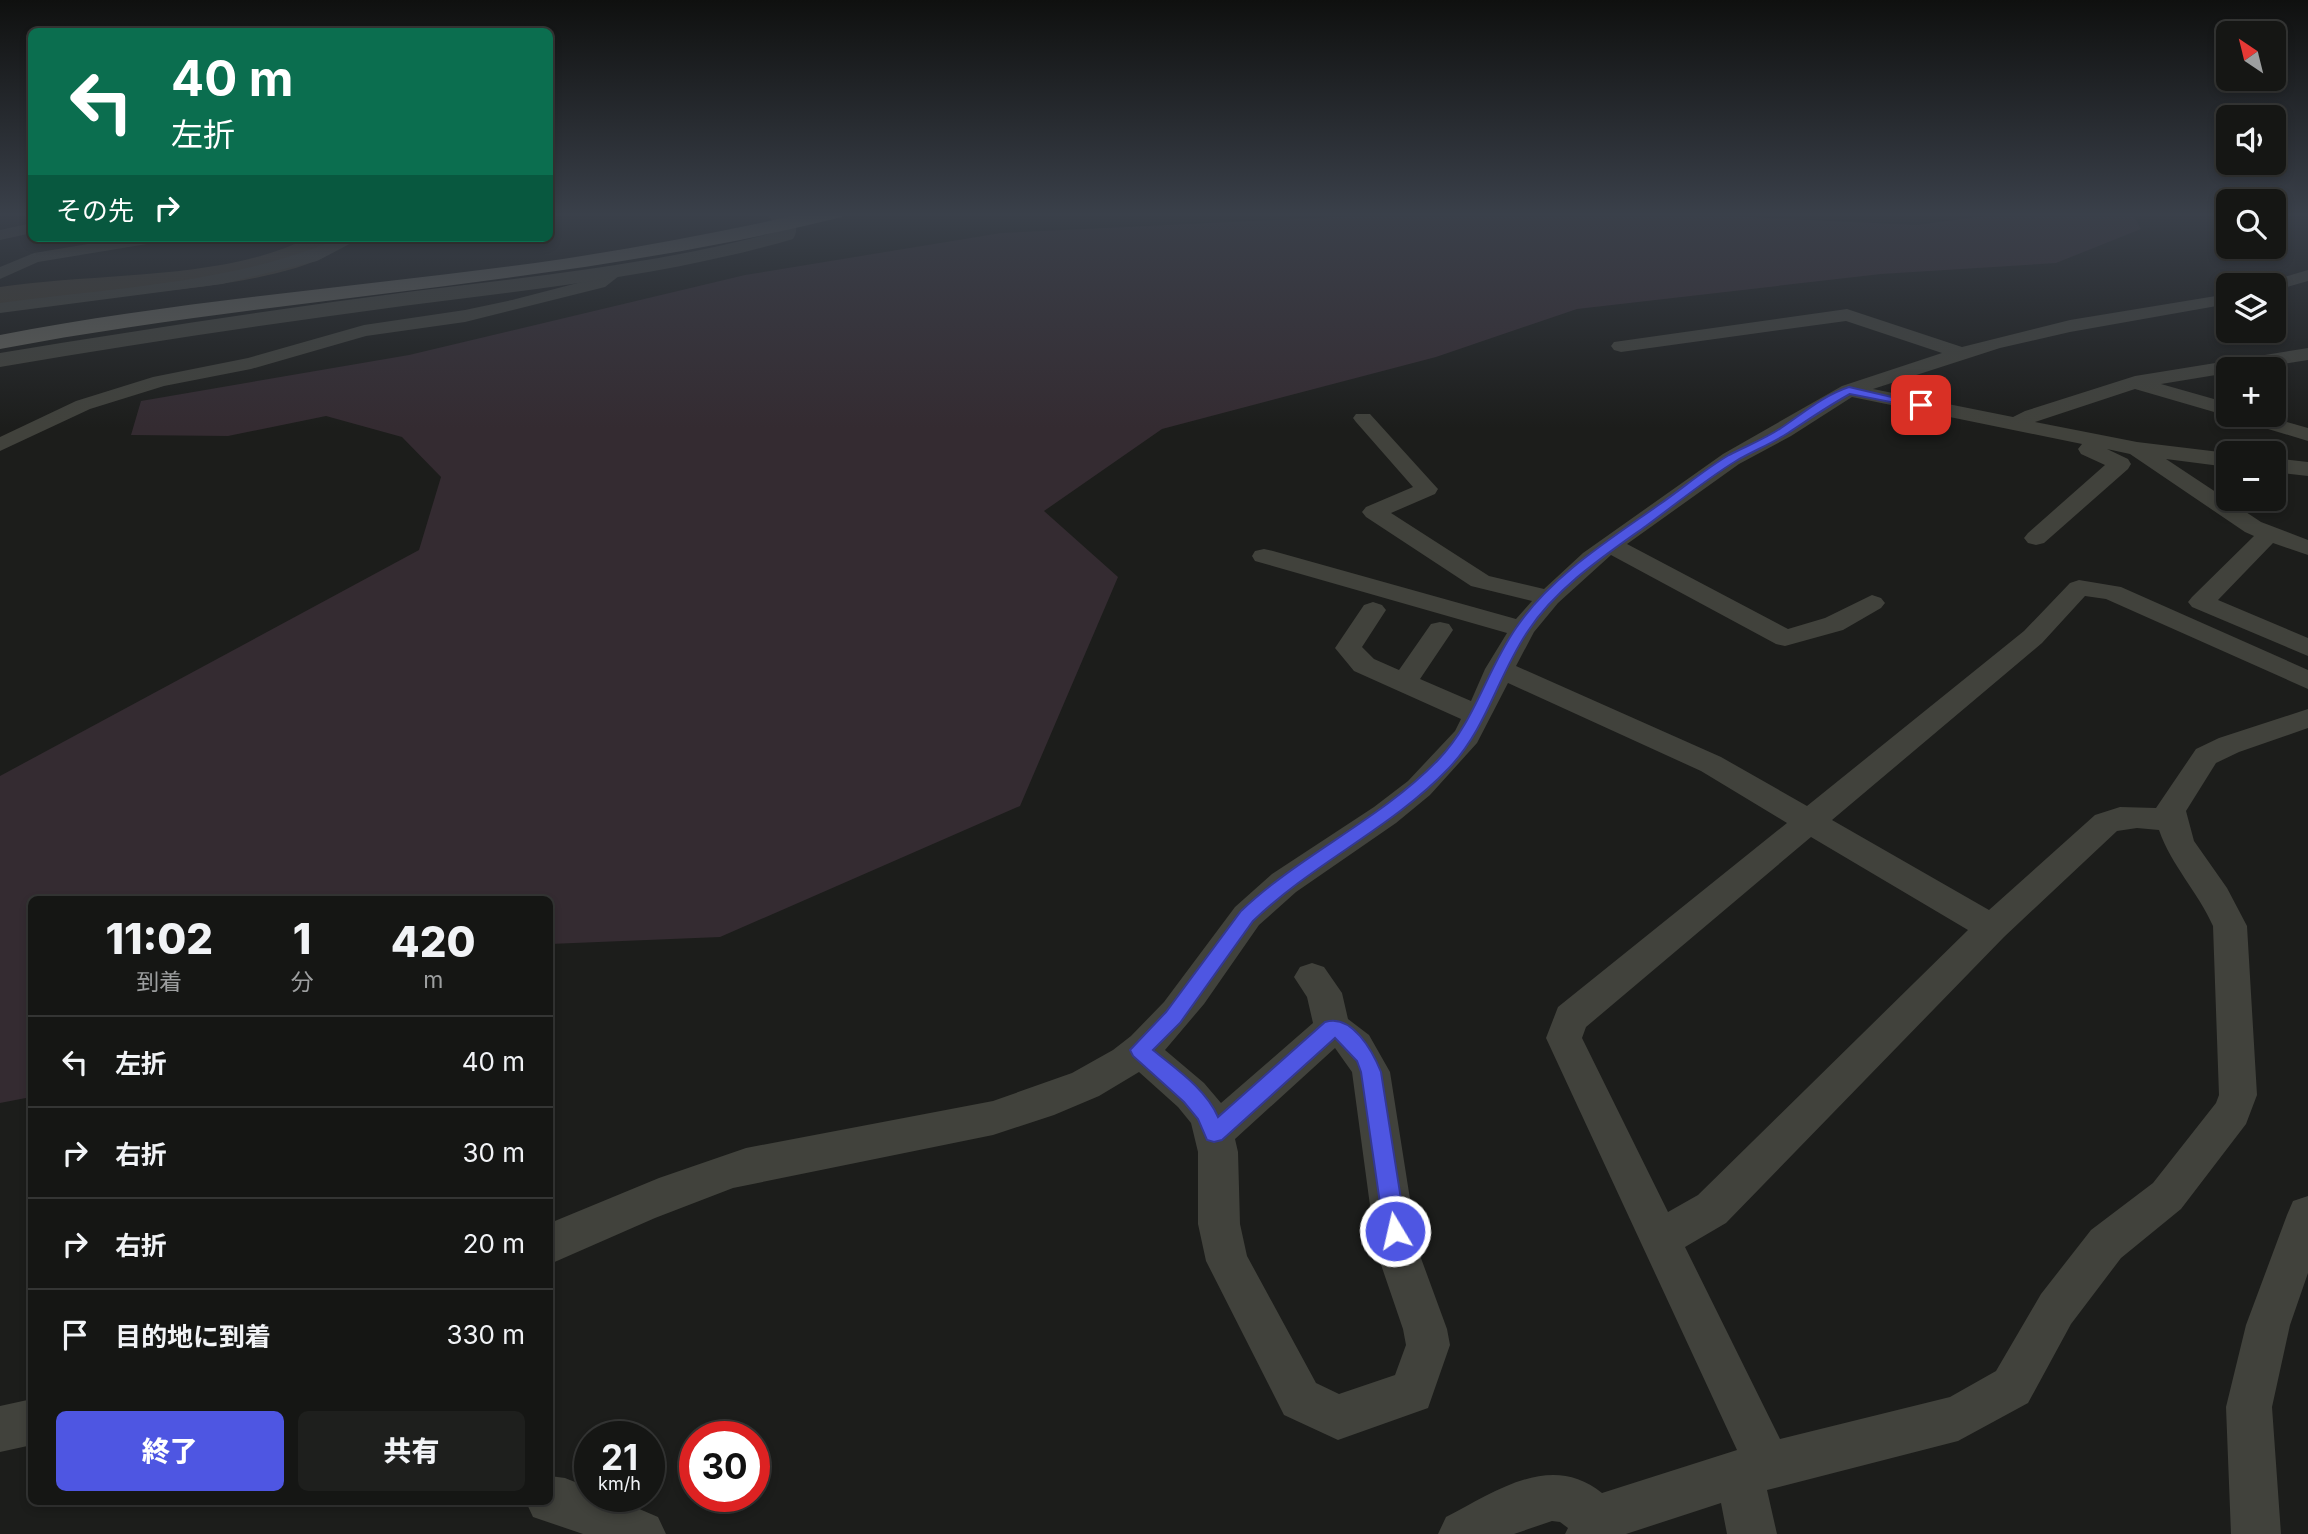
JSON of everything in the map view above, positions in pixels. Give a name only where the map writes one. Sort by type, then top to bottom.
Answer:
[{"type":"main road","points":[[0,333],[130,311],[335,285]]},
{"type":"main road","points":[[0,342],[248,304],[405,285]]},
{"type":"street","points":[[0,308],[28,297],[162,285]]},
{"type":"street","points":[[0,360],[208,325],[518,285]]},
{"type":"street","points":[[0,445],[83,405],[160,381],[251,363],[364,331],[466,316],[592,285]]},
{"type":"street","points":[[0,291],[28,297]]},
{"type":"street","points":[[553,1243],[633,1205],[742,1167],[994,1119],[1072,1091],[1125,1062],[1173,1018],[1247,916],[1284,883],[1385,815],[1419,788],[1467,736],[1479,716],[1499,669],[1522,629],[1549,598],[1611,545],[1731,459],[1849,390],[1961,353],[2070,326],[2216,301]]},
{"type":"street","points":[[1621,346],[1847,315],[1961,353]]},
{"type":"street","points":[[2017,424],[2032,415],[2135,382],[2308,354]]},
{"type":"street","points":[[2135,382],[2216,406]]},
{"type":"street","points":[[1849,390],[2137,450],[2216,459]]},
{"type":"street","points":[[1363,418],[1427,489],[1374,512],[1480,581],[1549,598]]},
{"type":"street","points":[[2282,427],[2308,435]]},
{"type":"street","points":[[2036,538],[2120,464],[2054,432]]},
{"type":"street","points":[[2137,450],[2267,537],[2308,560]]},
{"type":"street","points":[[2286,466],[2308,469]]},
{"type":"street","points":[[2267,537],[2308,548]]},
{"type":"street","points":[[2267,537],[2201,602],[2308,648]]},
{"type":"street","points":[[1611,545],[1785,638],[1834,624],[1872,603]]},
{"type":"street","points":[[1264,556],[1522,629]]},
{"type":"street","points":[[1752,1534],[1754,1469],[1660,1239],[1564,1038],[1571,1018],[2033,637],[2079,587],[2112,592],[2308,680]]},
{"type":"street","points":[[1373,610],[1348,648],[1364,665],[1479,716]]},
{"type":"street","points":[[1404,683],[1440,631]]},
{"type":"street","points":[[1499,669],[1711,764],[1992,928]]},
{"type":"street","points":[[1464,1534],[1535,1501],[1560,1496],[1576,1503],[1592,1527],[1754,1469],[1958,1418],[2012,1387],[2056,1309],[2106,1244],[2167,1196],[2232,1112],[2238,1095],[2230,926],[2225,913],[2180,843],[2170,820],[2169,810],[2206,756],[2229,745],[2308,718]]},
{"type":"street","points":[[1660,1239],[1712,1209],[1992,928],[2113,818],[2170,820]]},
{"type":"street","points":[[1312,977],[1324,993],[1332,1028]]},
{"type":"street","points":[[1140,1050],[1206,1113],[1214,1133],[1222,1245],[1227,1261],[1300,1399],[1338,1417],[1412,1392],[1428,1345],[1398,1250],[1371,1072],[1365,1056],[1340,1031],[1332,1028]]},
{"type":"street","points":[[1214,1133],[1332,1028]]},
{"type":"street","points":[[2256,1534],[2249,1407],[2269,1325],[2308,1214]]},
{"type":"street","points":[[0,1429],[28,1423]]},
{"type":"street","points":[[553,1501],[641,1534]]},
{"type":"shaded area","points":[[705,285],[1789,285],[1577,309],[1436,357],[1162,429],[1044,511],[1118,577],[1020,806],[720,937],[553,944],[553,896],[28,896],[28,1098],[0,1103],[0,776],[419,550],[441,477],[402,437],[326,416],[228,436],[131,435],[141,401],[409,355]]},
{"type":"waterway","points":[[0,298],[118,285]]},
{"type":"route","points":[[1395,1231],[1371,1072],[1365,1056],[1340,1031],[1332,1028],[1214,1133],[1206,1113],[1191,1096],[1140,1050],[1173,1018],[1247,916],[1284,883],[1385,815],[1443,765],[1467,736],[1479,716],[1499,669],[1522,629],[1549,598],[1592,558],[1731,459],[1849,390],[1921,405]]}]
